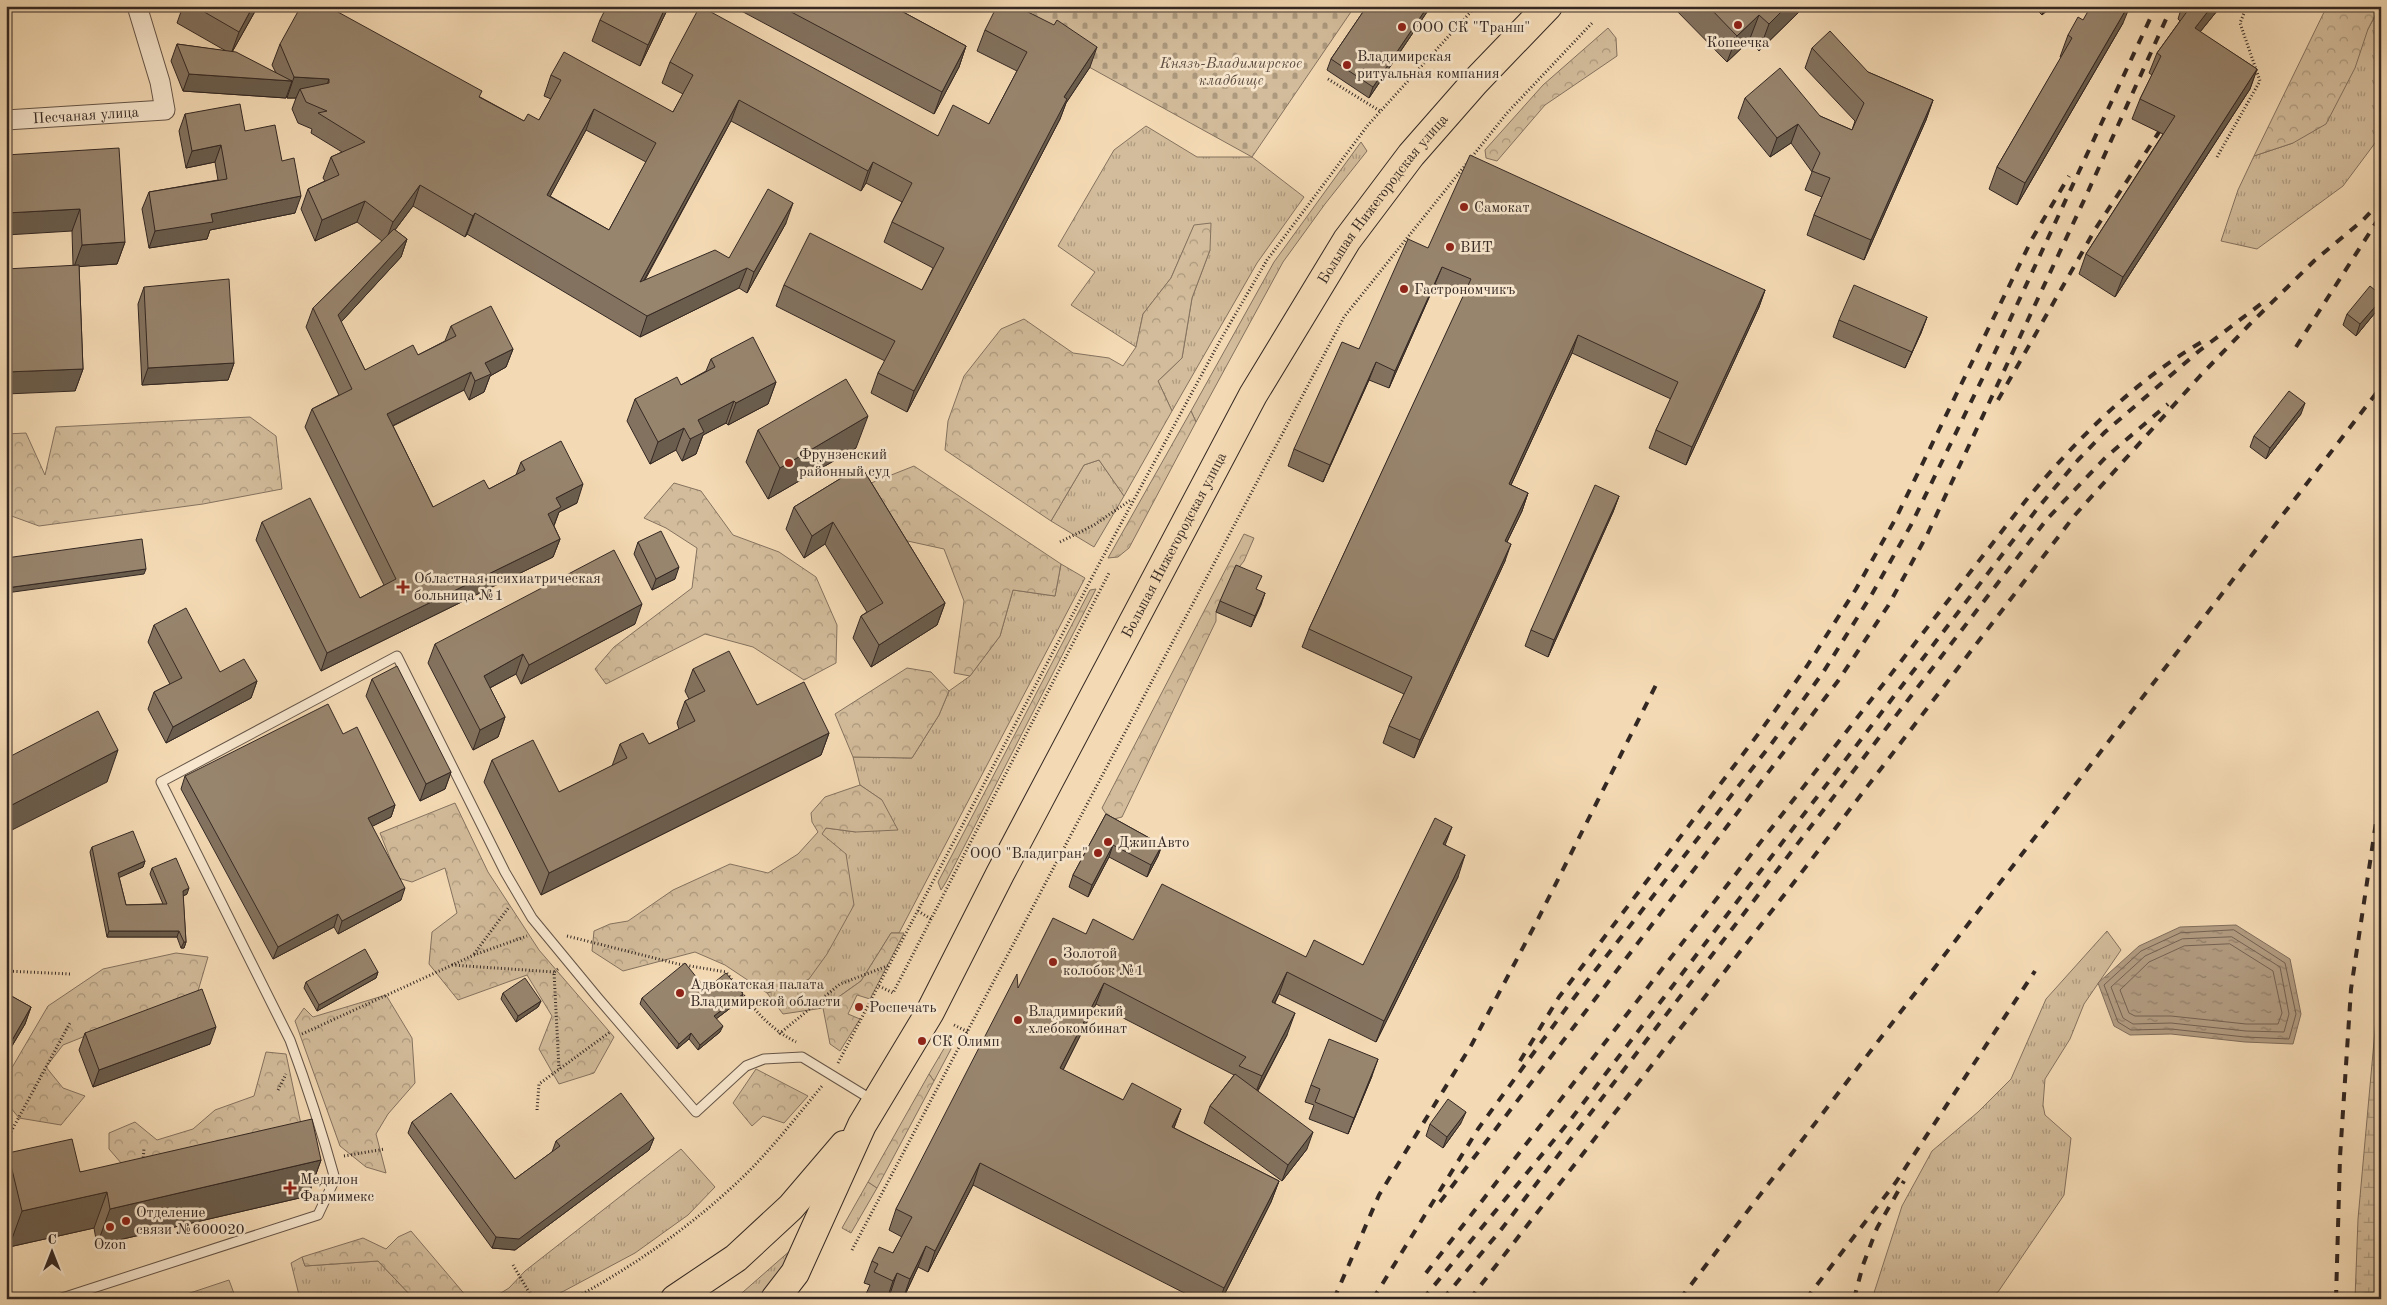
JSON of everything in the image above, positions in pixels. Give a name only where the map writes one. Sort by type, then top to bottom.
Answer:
[{"type":"main road","name":"Большая Нижегородская улица","points":[[775,1299],[795,1273],[868,1114],[930,1012],[1253,395],[1342,248],[1411,155],[1539,12]]},
{"type":"main road","name":"Большая Нижегородская улица","points":[[675,1299],[736,1258],[791,1207],[868,1114]]},
{"type":"street","name":"Песчаная улица","points":[[6,120],[165,110],[160,82],[137,6]]},
{"type":"lane","points":[[59,1299],[318,1216],[335,1179],[290,1040],[161,782],[397,656],[505,872],[518,894],[568,961],[696,1112],[746,1066],[764,1060],[802,1057],[832,1074],[868,1114]]},
{"type":"path","points":[[573,1299],[636,1261],[691,1222],[747,1173],[832,1074],[1134,498],[1267,260],[1380,112],[1476,6]]},
{"type":"path","points":[[2217,157],[2260,81],[2240,23],[2247,6]]},
{"type":"path","points":[[852,1250],[1344,317],[1433,203],[1508,112],[1593,22]]},
{"type":"path","points":[[1328,78],[1380,112]]},
{"type":"path","points":[[1060,542],[1094,525],[1134,498]]},
{"type":"path","points":[[879,986],[893,993],[1109,573]]},
{"type":"path","points":[[474,955],[518,894]]},
{"type":"path","points":[[918,911],[931,919]]},
{"type":"path","points":[[290,1040],[474,955],[543,930],[678,964],[726,972],[760,1017],[779,1034],[840,984],[890,965]]},
{"type":"path","points":[[452,965],[554,972],[568,961]]},
{"type":"path","points":[[6,971],[70,974]]},
{"type":"path","points":[[554,972],[559,1069]]},
{"type":"path","points":[[6,1141],[71,1021]]},
{"type":"path","points":[[536,1110],[539,1084],[620,1024]]},
{"type":"path","points":[[954,1025],[968,1032]]},
{"type":"path","points":[[143,1164],[144,1148]]},
{"type":"path","points":[[330,1159],[385,1149]]},
{"type":"path","points":[[513,1265],[533,1299]]},
{"type":"green space","name":"Князь-Владимирское кладбище","points":[[1005,6],[1355,6],[1252,157],[1089,67]]},
{"type":"green space","points":[[2327,6],[2380,6],[2368,29],[2355,68],[2326,124],[2293,143],[2254,156]]},
{"type":"green space","points":[[2381,6],[2381,135],[2343,186],[2257,249],[2221,241],[2238,190],[2254,156],[2293,143]]},
{"type":"green space","points":[[1608,28],[1616,38],[1617,56],[1545,105],[1497,161],[1486,158],[1485,150],[1543,85]]},
{"type":"green space","points":[[1146,126],[1197,157],[1252,157],[1304,197],[1257,263],[1172,411],[1158,381],[1182,358],[1192,298],[1210,250],[1194,226],[1171,278],[1143,314],[1136,347],[1071,305],[1095,272],[1058,246],[1114,150]]},
{"type":"green space","points":[[1361,142],[1367,151],[1325,204],[1283,262],[1196,422],[1191,411],[1274,262]]},
{"type":"green space","points":[[1211,223],[1210,250],[1192,298],[1182,358],[1158,381],[1172,411],[1124,496],[1099,460],[1084,465],[1051,521],[945,450],[948,421],[964,376],[1001,329],[1024,319],[1073,353],[1109,358],[1123,366],[1136,347],[1143,314],[1171,278],[1194,225]]},
{"type":"green space","points":[[1191,411],[1196,422],[1129,548],[1118,557],[1108,558]]},
{"type":"green space","points":[[250,417],[276,436],[282,489],[203,504],[39,526],[6,514],[6,434],[26,433],[45,475],[56,427]]},
{"type":"green space","points":[[1099,460],[1124,496],[1094,547],[1051,521],[1084,465]]},
{"type":"green space","points":[[914,466],[1061,564],[1055,596],[1013,590],[1000,636],[970,676],[954,673],[964,601],[944,549],[903,540],[866,485]]},
{"type":"green space","points":[[674,483],[701,491],[733,535],[779,552],[816,577],[837,625],[836,663],[804,680],[753,647],[705,634],[606,684],[595,669],[614,647],[692,588],[697,548],[666,528],[644,518]]},
{"type":"green space","points":[[1244,534],[1254,538],[1244,561],[1232,576],[1216,612],[1216,621],[1122,817],[1110,820],[1102,808]]},
{"type":"green space","points":[[1061,564],[1085,578],[899,933],[891,933],[861,981],[823,1008],[783,1014],[767,993],[809,979],[821,834],[826,828],[856,832],[882,800],[860,785],[853,757],[912,758],[939,715],[949,691],[970,676],[1000,636],[1013,590],[1055,596]]},
{"type":"green space","points":[[1096,589],[941,890],[938,882],[1090,590]]},
{"type":"green space","points":[[907,668],[931,672],[949,691],[939,715],[912,758],[853,757],[835,714]]},
{"type":"green space","points":[[860,785],[882,800],[898,830],[856,832],[826,828],[822,834],[846,854],[854,905],[827,954],[809,979],[767,993],[725,965],[695,952],[623,971],[592,951],[594,931],[610,924],[628,921],[673,890],[730,864],[768,873],[798,854],[818,832],[812,822],[811,813],[825,797]]},
{"type":"green space","points":[[455,803],[488,872],[539,950],[614,1037],[594,1073],[559,1084],[539,1049],[552,1016],[527,975],[458,1000],[429,964],[432,932],[457,913],[445,868],[412,882],[398,878],[380,833]]},
{"type":"green space","points":[[2107,931],[2121,950],[2084,1004],[2070,1039],[2045,1079],[2043,1105],[2045,1115],[2071,1138],[2064,1195],[1998,1292],[1984,1299],[1872,1299],[1902,1206],[1932,1151],[1978,1112],[2011,1079],[2046,999]]},
{"type":"green space","points":[[891,933],[904,933],[870,999],[857,995],[848,1014],[860,1019],[840,1051],[830,1044],[823,1008],[861,981]]},
{"type":"green space","points":[[176,953],[208,957],[198,991],[63,1045],[46,1067],[63,1088],[85,1096],[61,1125],[19,1118],[6,1102],[6,1070],[10,1071],[48,1006],[103,969]]},
{"type":"green space","points":[[2381,964],[2381,1299],[2355,1299],[2358,1219]]},
{"type":"green space","points":[[386,995],[412,1038],[415,1083],[388,1114],[376,1134],[386,1173],[366,1167],[340,1146],[295,1021],[304,1008],[313,1017]]},
{"type":"green space","points":[[949,1040],[951,1049],[934,1081],[929,1074]]},
{"type":"green space","points":[[266,1052],[286,1054],[302,1129],[122,1164],[109,1149],[109,1133],[135,1122],[157,1140],[193,1129],[215,1110],[254,1096]]},
{"type":"green space","points":[[756,1069],[808,1096],[784,1123],[763,1116],[752,1126],[733,1103]]},
{"type":"green space","points":[[929,1074],[934,1081],[877,1188],[868,1182]]},
{"type":"green space","points":[[681,1149],[715,1187],[688,1215],[635,1253],[549,1299],[491,1299],[509,1288],[525,1271]]},
{"type":"green space","points":[[868,1182],[877,1188],[851,1233],[842,1228]]},
{"type":"green space","points":[[411,1231],[467,1297],[414,1299],[378,1261],[305,1266],[302,1257],[363,1238],[386,1249],[398,1237]]},
{"type":"green space","points":[[792,1249],[797,1253],[759,1299],[735,1299]]},
{"type":"green space","points":[[302,1257],[305,1266],[378,1261],[414,1299],[300,1299],[291,1263]]},
{"type":"green space","points":[[229,1280],[236,1299],[172,1299]]},
{"type":"water","points":[[2236,925],[2290,959],[2301,1014],[2293,1044],[2245,1042],[2171,1034],[2130,1035],[2114,1026],[2098,983],[2139,946],[2180,927]]},
{"type":"building","points":[[194,6],[253,6],[239,32]]},
{"type":"building","points":[[301,6],[327,6],[482,91],[479,97],[524,121],[528,114],[539,120],[561,80],[551,75],[564,52],[673,112],[693,75],[670,62],[700,6],[938,136],[953,105],[989,124],[1027,52],[985,30],[997,6],[1016,6],[1054,25],[1057,20],[1097,47],[1064,97],[1067,99],[914,391],[878,373],[895,341],[784,285],[810,233],[922,290],[944,248],[892,222],[912,183],[873,162],[868,171],[739,100],[640,282],[715,250],[729,258],[768,189],[793,203],[754,272],[747,268],[647,316],[475,213],[473,216],[420,185],[393,222],[365,201],[322,220],[308,189],[339,175],[331,157],[365,142],[318,113],[327,111],[306,102],[300,89],[329,83],[329,79],[294,77],[280,44]],"holes":[[[594,109],[656,143],[609,230],[547,195]]]},
{"type":"building","points":[[607,6],[666,6],[648,45],[600,20]]},
{"type":"building","points":[[780,6],[892,6],[966,46],[942,92]]},
{"type":"building","points":[[1367,6],[1428,6],[1373,87],[1331,59]]},
{"type":"building","points":[[1708,6],[1787,6],[1769,24],[1759,15],[1737,36]]},
{"type":"building","points":[[2091,6],[2128,6],[2025,183],[1997,167],[2072,38],[2068,35],[2078,17],[2083,20]]},
{"type":"building","points":[[2191,6],[2212,6],[2195,28],[2257,69],[2123,277],[2086,254],[2175,116],[2140,99],[2161,56],[2157,53]]},
{"type":"building","points":[[1830,31],[1868,72],[1933,100],[1871,240],[1814,215],[1830,178],[1812,171],[1820,153],[1798,124],[1777,138],[1745,98],[1780,68],[1820,116],[1852,130],[1864,103],[1812,48]]},
{"type":"building","points":[[177,44],[236,52],[292,81],[189,74]]},
{"type":"building","points":[[240,104],[245,131],[275,125],[282,161],[294,158],[301,196],[211,214],[213,222],[155,231],[149,192],[227,179],[221,145],[192,151],[185,114]]},
{"type":"building","points":[[119,148],[125,242],[82,245],[80,209],[6,213],[6,155]]},
{"type":"building","points":[[1470,155],[1765,290],[1692,447],[1656,430],[1678,382],[1578,335],[1509,484],[1528,493],[1505,541],[1511,544],[1420,740],[1389,726],[1412,677],[1309,629],[1471,279],[1442,267],[1395,371],[1376,362],[1330,465],[1294,449],[1342,342],[1359,349],[1408,239],[1428,248]]},
{"type":"building","points":[[394,229],[407,239],[338,315],[365,370],[413,345],[418,355],[456,336],[451,326],[491,306],[513,349],[485,363],[491,374],[475,381],[471,372],[387,414],[433,507],[484,480],[489,489],[525,470],[521,462],[561,441],[583,484],[556,498],[561,507],[548,514],[560,539],[327,653],[262,522],[310,498],[360,598],[396,579],[312,409],[352,389],[313,308]]},
{"type":"building","points":[[79,265],[83,369],[6,372],[6,269]]},
{"type":"building","points":[[229,279],[234,363],[148,368],[144,287]]},
{"type":"building","points":[[1854,285],[1927,317],[1912,352],[1839,320]]},
{"type":"building","points":[[2370,286],[2381,295],[2381,300],[2360,324],[2347,314]]},
{"type":"building","points":[[753,337],[776,382],[698,420],[704,432],[690,439],[684,428],[658,442],[635,399],[677,377],[681,385],[715,367],[711,359]]},
{"type":"building","points":[[846,379],[868,416],[780,468],[758,430]]},
{"type":"building","points":[[2289,391],[2305,403],[2270,448],[2254,436]]},
{"type":"building","points":[[861,466],[945,603],[879,645],[861,616],[883,603],[833,522],[812,536],[794,507]]},
{"type":"building","points":[[1595,485],[1619,496],[1554,640],[1531,630]]},
{"type":"building","points":[[661,531],[679,567],[656,579],[638,542]]},
{"type":"building","points":[[142,539],[146,569],[6,588],[6,558]]},
{"type":"building","points":[[614,550],[642,604],[529,665],[523,654],[484,676],[505,717],[480,730],[435,644]]},
{"type":"building","points":[[1236,565],[1262,576],[1256,589],[1265,593],[1255,616],[1220,601]]},
{"type":"building","points":[[186,608],[220,672],[244,659],[257,681],[173,727],[154,692],[182,678],[154,625]]},
{"type":"building","points":[[729,651],[757,705],[804,682],[829,733],[549,873],[492,760],[533,740],[559,792],[627,758],[620,744],[643,733],[649,744],[695,721],[685,701],[705,691],[693,669]]},
{"type":"building","points":[[397,666],[451,772],[426,784],[372,679]]},
{"type":"building","points":[[328,704],[343,734],[357,727],[395,805],[368,818],[405,888],[342,921],[338,914],[278,947],[185,776]]},
{"type":"building","points":[[98,711],[118,750],[6,808],[6,752],[9,757]]},
{"type":"building","points":[[1106,814],[1162,845],[1151,865],[1113,845],[1092,885],[1073,875]]},
{"type":"building","points":[[1435,818],[1452,827],[1443,844],[1465,855],[1384,1021],[1287,972],[1272,1002],[1295,1013],[1262,1076],[1239,1066],[1246,1057],[1104,983],[1060,1068],[1123,1100],[1132,1083],[1181,1109],[1172,1127],[1279,1181],[1224,1288],[980,1163],[935,1251],[926,1246],[910,1279],[897,1273],[893,1281],[874,1272],[878,1264],[872,1261],[879,1247],[893,1253],[912,1217],[896,1209],[1017,974],[1018,988],[1053,918],[1086,934],[1093,919],[1133,940],[1162,884],[1306,957],[1314,940],[1363,965]]},
{"type":"building","points":[[133,831],[145,861],[118,873],[126,905],[167,904],[152,868],[176,858],[189,888],[183,891],[186,942],[184,942],[179,931],[109,931],[92,847]]},
{"type":"building","points":[[365,949],[378,972],[319,1005],[306,982]]},
{"type":"building","points":[[685,963],[706,989],[726,973],[743,994],[714,1016],[723,1026],[700,1045],[691,1033],[679,1044],[642,998]]},
{"type":"building","points":[[525,978],[541,1001],[518,1016],[503,993]]},
{"type":"building","points":[[202,989],[216,1027],[99,1070],[85,1033]]},
{"type":"building","points":[[6,993],[31,1007],[11,1042],[6,1039]]},
{"type":"building","points":[[1329,1039],[1378,1059],[1354,1118],[1315,1102],[1320,1089],[1311,1085]]},
{"type":"building","points":[[1235,1074],[1313,1132],[1288,1165],[1210,1106]]},
{"type":"building","points":[[451,1093],[515,1179],[560,1146],[556,1141],[621,1093],[654,1138],[519,1239],[496,1237],[412,1122]]},
{"type":"building","points":[[1448,1099],[1466,1112],[1447,1137],[1430,1124]]},
{"type":"building","points":[[312,1119],[321,1160],[110,1209],[107,1192],[22,1211],[8,1153],[72,1139],[80,1172]]},
{"type":"building","points":[[957,1295],[964,1299],[955,1299]]},
{"type":"railway","points":[[1373,1299],[1478,1129],[1570,1003],[1772,743],[1824,671],[1872,594],[1911,525],[1988,367],[2156,6]]},
{"type":"railway","points":[[1440,1202],[1838,681],[1888,606],[1927,535],[2086,196],[2172,6]]},
{"type":"railway","points":[[1998,400],[2096,228],[2167,120]]},
{"type":"railway","points":[[1520,1061],[1559,997],[1759,733],[1807,666],[1856,589],[1896,518],[2032,239],[2069,176]]},
{"type":"railway","points":[[1470,1299],[1795,881],[2075,515],[2200,376],[2249,325],[2314,261],[2363,220],[2381,201]]},
{"type":"railway","points":[[2296,347],[2381,215]]},
{"type":"railway","points":[[1423,1299],[1568,1123],[2037,509],[2078,460],[2105,432],[2199,351],[2266,300]]},
{"type":"railway","points":[[1426,1273],[2027,499],[2087,432],[2131,392],[2179,356],[2205,340]]},
{"type":"railway","points":[[1680,1299],[2381,387]]},
{"type":"railway","points":[[1443,1299],[1500,1231],[2047,519],[2106,457],[2168,404]]},
{"type":"railway","points":[[1334,1299],[1379,1195],[1472,1044],[1537,921],[1657,683]]},
{"type":"railway","points":[[2336,1299],[2340,1157],[2351,989],[2381,789]]},
{"type":"railway","points":[[1806,1299],[1896,1182],[2035,971]]},
{"type":"railway","points":[[1854,1299],[1863,1265],[1877,1228],[1904,1181]]},
{"type":"place","name":"Копеечка","points":[[1738,25]]},
{"type":"place","name":"ООО СК \"Транш\"","points":[[1402,27]]},
{"type":"place","name":"Владимирская ритуальная компания","points":[[1347,65]]},
{"type":"place","name":"Самокат","points":[[1464,207]]},
{"type":"place","name":"ВИТ","points":[[1450,247]]},
{"type":"place","name":"Гастрономчикъ","points":[[1404,289]]},
{"type":"place","name":"Фрунзенский районный суд","points":[[789,463]]},
{"type":"place","name":"Областная психиатрическая больница №1","points":[[403,587]]},
{"type":"place","name":"ДжипАвто","points":[[1108,842]]},
{"type":"place","name":"ООО \"Владигран\"","points":[[1098,853]]},
{"type":"place","name":"Золотой колобок №1","points":[[1053,962]]},
{"type":"place","name":"Адвокатская палата Владимирской области","points":[[680,993]]},
{"type":"place","name":"Роспечать","points":[[859,1007]]},
{"type":"place","name":"Владимирский хлебокомбинат","points":[[1018,1020]]},
{"type":"place","name":"СК Олимп","points":[[922,1041]]},
{"type":"place","name":"Медилон Фармимекс","points":[[290,1188]]},
{"type":"place","name":"Отделение связи №600020","points":[[126,1221]]},
{"type":"place","name":"Ozon","points":[[110,1227]]}]
